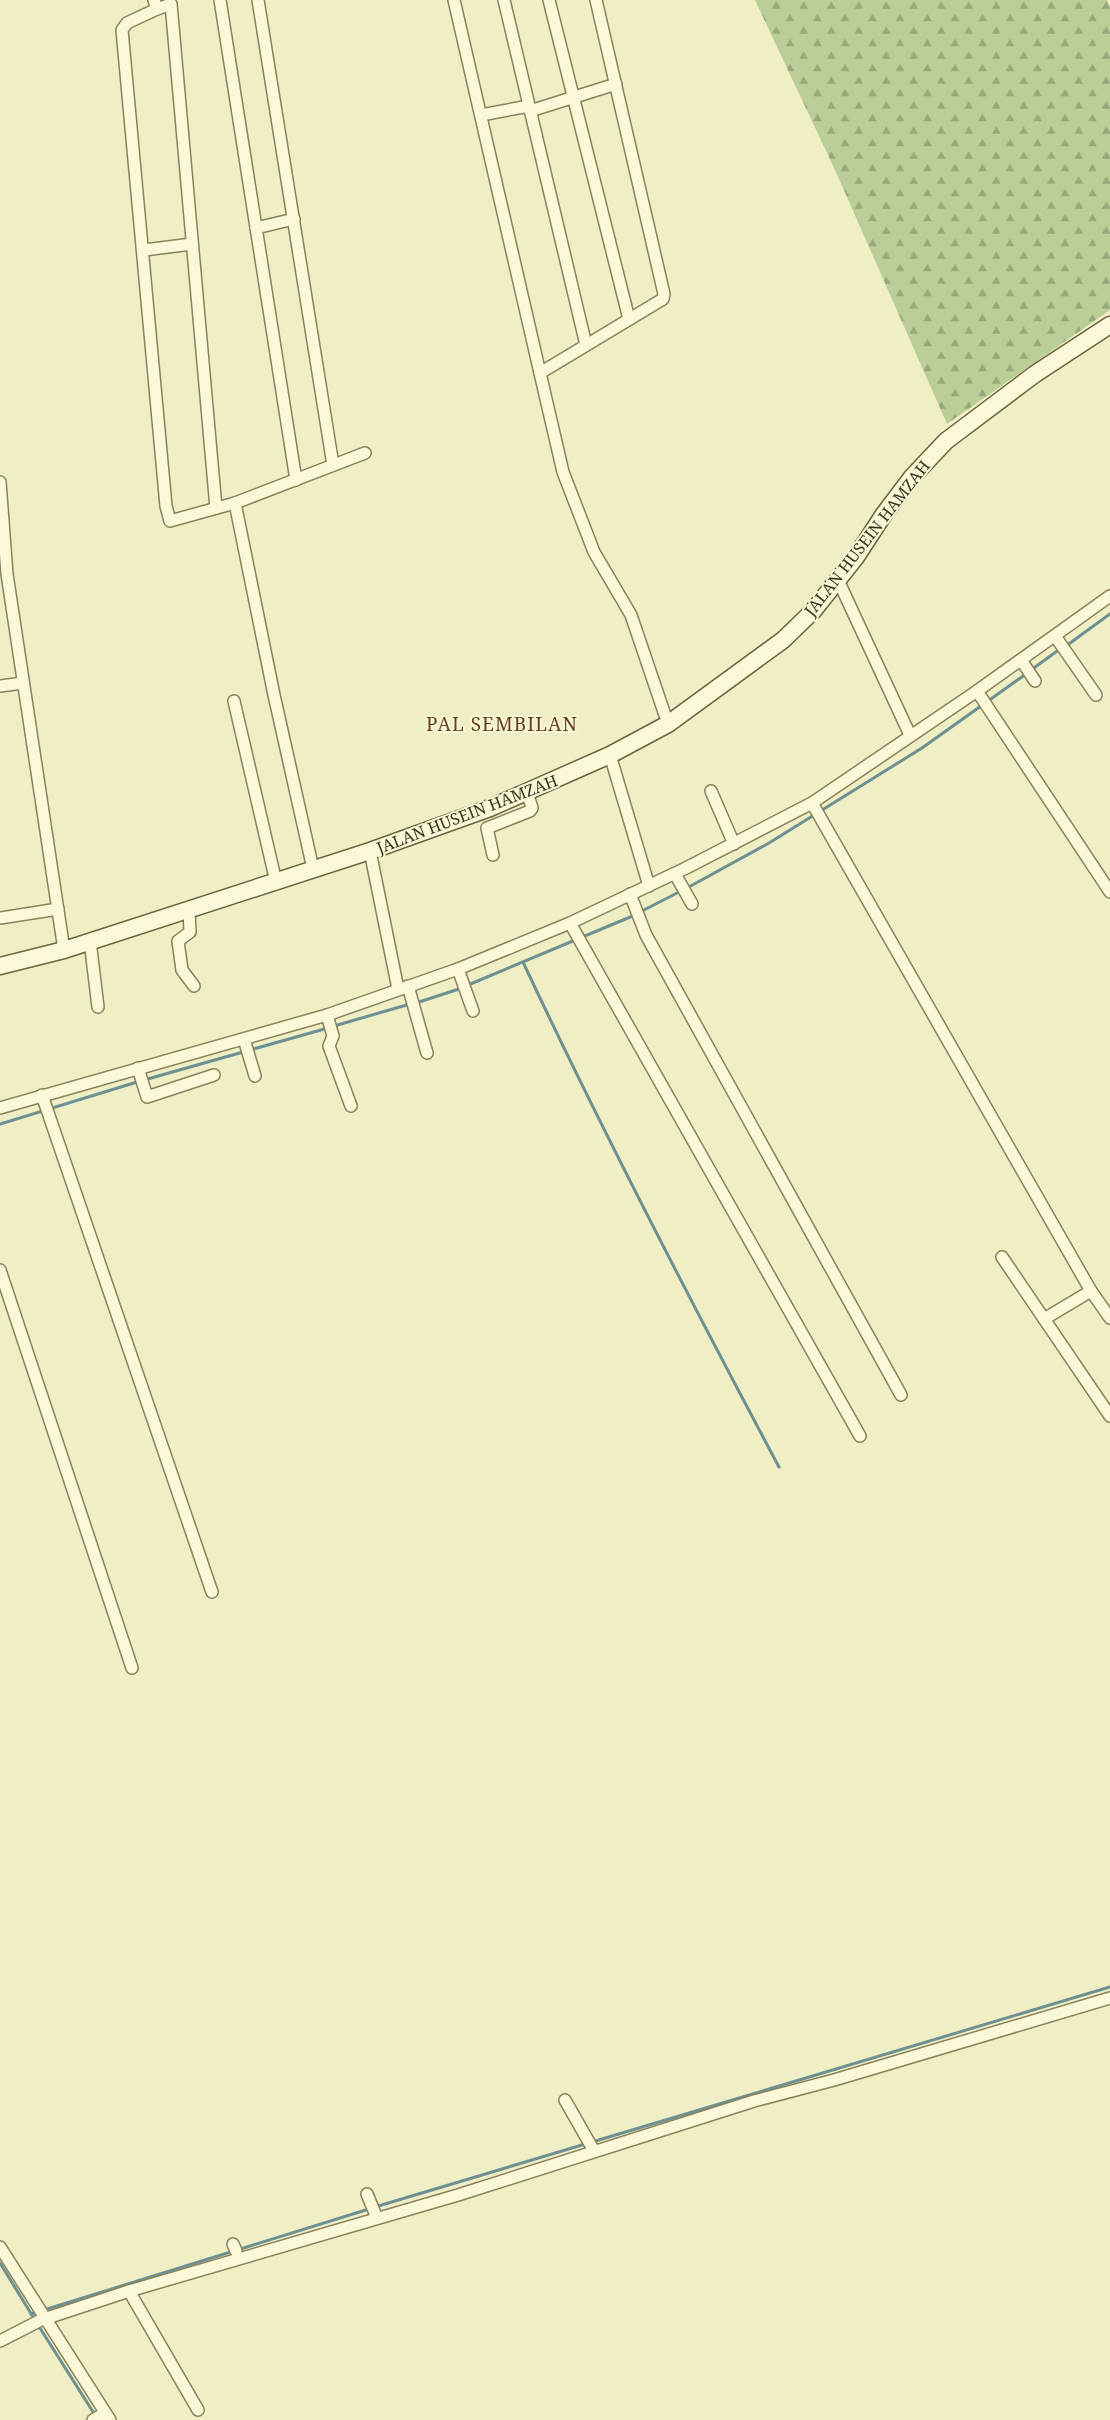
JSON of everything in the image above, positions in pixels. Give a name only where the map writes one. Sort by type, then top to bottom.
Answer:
[{"type":"street","points":[[220,0],[296,480]]},
{"type":"street","points":[[258,0],[333,466]]},
{"type":"street","points":[[454,0],[563,472],[594,552],[631,615],[668,724]]},
{"type":"street","points":[[504,0],[586,345]]},
{"type":"street","points":[[549,0],[629,319]]},
{"type":"street","points":[[540,373],[663,299],[664,294],[596,0]]},
{"type":"street","points":[[216,508],[171,4],[156,5],[127,23],[122,30],[144,250],[164,488],[170,521],[235,503],[365,453]]},
{"type":"street","points":[[481,115],[530,108],[616,84]]},
{"type":"street","points":[[256,228],[294,219]]},
{"type":"street","points":[[144,250],[192,244]]},
{"type":"street","name":"JALAN HUSEIN HAMZAH","points":[[0,966],[64,950],[276,882],[490,808],[610,756],[668,724],[783,640],[813,612],[912,477],[941,445],[1035,374],[1110,326]]},
{"type":"street","points":[[0,482],[7,574],[22,683],[64,950]]},
{"type":"street","points":[[235,503],[274,695],[313,869]]},
{"type":"street","points":[[838,580],[910,735]]},
{"type":"street","points":[[0,1108],[43,1099],[139,1070],[328,1018],[460,971],[571,925],[812,804],[910,735],[1023,663],[1109,599]]},
{"type":"street","points":[[1056,638],[1096,695]]},
{"type":"street","points":[[1023,663],[1035,681]]},
{"type":"street","points":[[0,686],[22,683]]},
{"type":"street","points":[[977,691],[1110,892]]},
{"type":"street","points":[[234,701],[276,882]]},
{"type":"street","points":[[610,756],[648,886]]},
{"type":"street","points":[[711,791],[734,844]]},
{"type":"street","points":[[493,855],[487,828],[530,811],[532,808],[528,792]]},
{"type":"street","points":[[812,804],[821,823],[1091,1291],[1110,1318]]},
{"type":"street","points":[[370,851],[405,989],[415,1010],[427,1053]]},
{"type":"street","points":[[675,874],[692,904]]},
{"type":"street","points":[[630,896],[639,921],[756,1136],[901,1395]]},
{"type":"street","points":[[0,918],[58,908]]},
{"type":"street","points":[[189,909],[190,932],[178,941],[182,970],[194,986]]},
{"type":"street","points":[[571,925],[580,945],[860,1436]]},
{"type":"street","points":[[90,941],[98,1007]]},
{"type":"street","points":[[460,971],[473,1011]]},
{"type":"street","points":[[328,1018],[333,1036],[329,1046],[351,1106]]},
{"type":"street","points":[[245,1042],[255,1076]]},
{"type":"street","points":[[139,1070],[147,1096],[214,1076]]},
{"type":"street","points":[[43,1099],[212,1592]]},
{"type":"street","points":[[1002,1256],[1110,1416]]},
{"type":"street","points":[[0,1270],[132,1668]]},
{"type":"street","points":[[1044,1319],[1091,1291]]},
{"type":"street","points":[[0,2341],[29,2325],[42,2315],[129,2291],[376,2215],[458,2195],[590,2143],[834,2080],[1110,1998]]},
{"type":"street","points":[[565,2100],[590,2143]]},
{"type":"street","points":[[369,2198],[376,2215]]},
{"type":"street","points":[[0,2247],[102,2417]]},
{"type":"street","points":[[129,2291],[198,2410]]},
{"type":"green space","points":[[755,0],[1107,0],[1110,8],[1110,310],[947,424],[835,170]]},
{"type":"waterway","points":[[1066,646],[1110,614]]},
{"type":"waterway","points":[[1031,670],[1060,649]]},
{"type":"waterway","points":[[687,888],[769,843],[922,748],[1026,674]]},
{"type":"waterway","points":[[640,912],[681,891]]},
{"type":"waterway","points":[[468,985],[635,915]]},
{"type":"waterway","points":[[523,962],[584,1090],[779,1467]]},
{"type":"waterway","points":[[416,1003],[462,988]]},
{"type":"waterway","points":[[334,1026],[410,1004]]},
{"type":"waterway","points":[[0,1124],[137,1082],[328,1028]]},
{"type":"waterway","points":[[375,2207],[1110,1987]]},
{"type":"waterway","points":[[44,2310],[369,2209]]},
{"type":"waterway","points":[[0,2263],[35,2320]]},
{"type":"waterway","points":[[31,2314],[38,2312]]},
{"type":"waterway","points":[[38,2325],[95,2415]]},
{"type":"district","name":"PAL SEMBILAN","points":[[502,724]]}]
